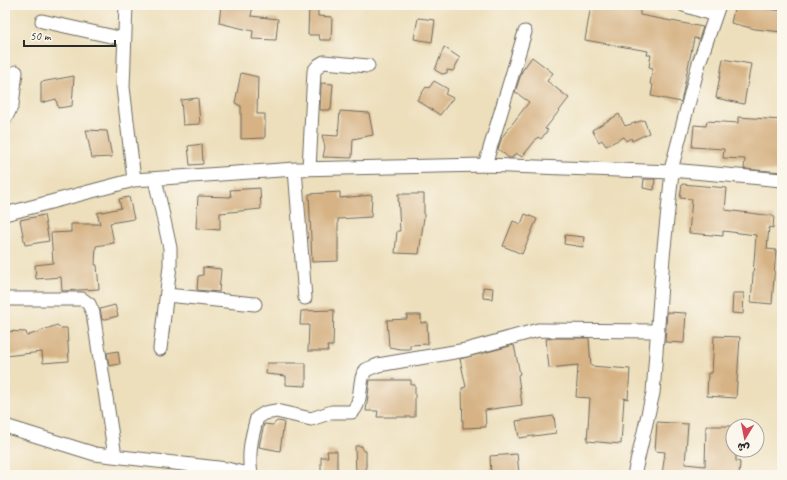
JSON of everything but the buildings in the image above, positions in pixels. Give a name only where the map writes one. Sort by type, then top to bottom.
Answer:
[{"type":"street","points":[[126,5],[124,87],[134,180]]},
{"type":"street","points":[[634,475],[653,394],[663,257],[672,171],[699,63],[717,10],[684,5]]},
{"type":"street","points":[[42,21],[124,39]]},
{"type":"street","points":[[485,165],[524,32]]},
{"type":"street","points":[[310,169],[314,71],[324,62],[368,66]]},
{"type":"street","points":[[5,119],[12,105],[16,72]]},
{"type":"street","points":[[5,214],[134,180],[295,169],[485,165],[672,171],[782,180]]},
{"type":"street","points":[[295,169],[305,298]]},
{"type":"street","points":[[155,179],[170,248],[170,266],[160,349]]},
{"type":"street","points":[[167,295],[255,304]]},
{"type":"street","points":[[5,299],[82,299],[89,304],[93,313],[115,456]]},
{"type":"street","points":[[5,426],[85,452],[227,469],[251,475],[249,457],[250,444],[257,418],[265,413],[276,411],[311,419],[332,412],[352,412],[358,404],[363,375],[367,370],[378,365],[466,350],[538,330],[658,331]]}]
